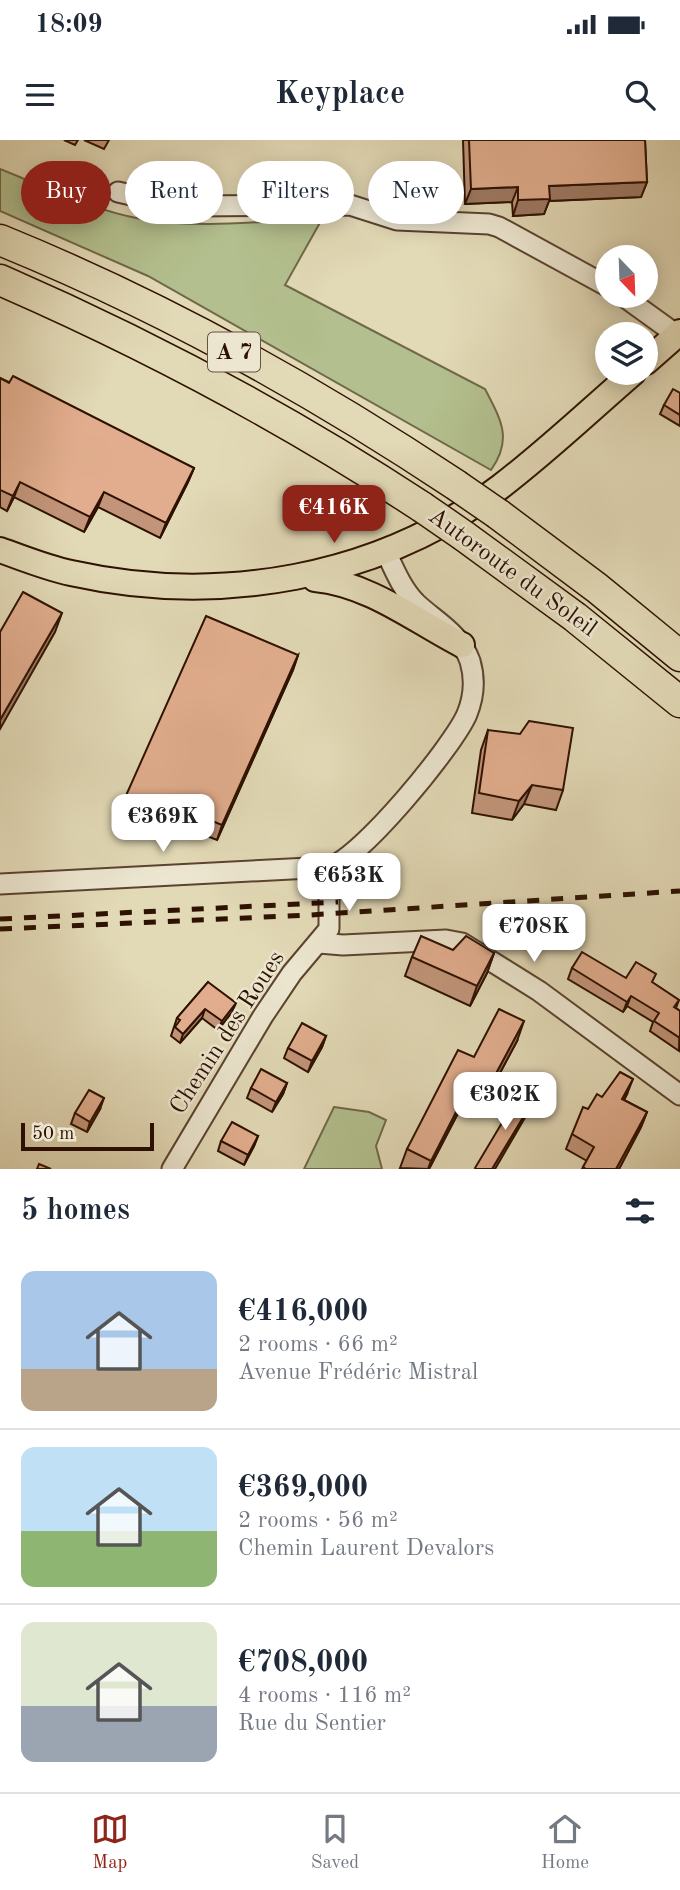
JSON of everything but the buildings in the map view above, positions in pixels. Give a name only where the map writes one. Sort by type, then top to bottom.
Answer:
[{"type":"highway","name":"Autoroute du Soleil","points":[[0,240],[147,307],[332,406],[498,514],[597,587],[680,656]]},
{"type":"highway","name":"Autoroute du Soleil","points":[[0,280],[130,340],[225,388],[312,438],[464,536],[575,617],[680,702]]},
{"type":"main road","points":[[658,352],[678,334]]},
{"type":"main road","points":[[0,550],[68,573],[150,585],[216,587],[293,578],[344,566],[386,552],[440,526],[499,488],[619,385]]},
{"type":"main road","points":[[293,578],[352,584],[462,645]]},
{"type":"street","points":[[118,192],[166,203],[194,206],[350,205],[397,220],[489,224],[595,280]]},
{"type":"street","points":[[640,308],[678,334]]},
{"type":"street","points":[[0,884],[329,867],[347,860],[364,845],[463,723],[473,683],[469,660],[462,645],[405,590],[386,552]]},
{"type":"street","name":"Chemin des Roues","points":[[172,1169],[262,1016],[328,929],[329,867]]},
{"type":"street","points":[[319,943],[343,945],[446,940],[462,943],[539,991],[600,1034],[622,1043],[680,1078]]},
{"type":"street","points":[[600,1034],[611,1047],[680,1095]]},
{"type":"green space","points":[[0,169],[21,178],[21,220],[0,211]]},
{"type":"green space","points":[[111,211],[125,215],[125,224],[319,224],[285,285],[485,389],[496,410],[502,430],[502,449],[498,459],[491,470],[148,276],[30,224],[111,224]]},
{"type":"green space","points":[[334,1107],[369,1112],[386,1120],[376,1146],[382,1169],[304,1169]]},
{"type":"railway","points":[[0,929],[310,915],[680,891]]},
{"type":"railway","points":[[0,919],[338,902]]}]
